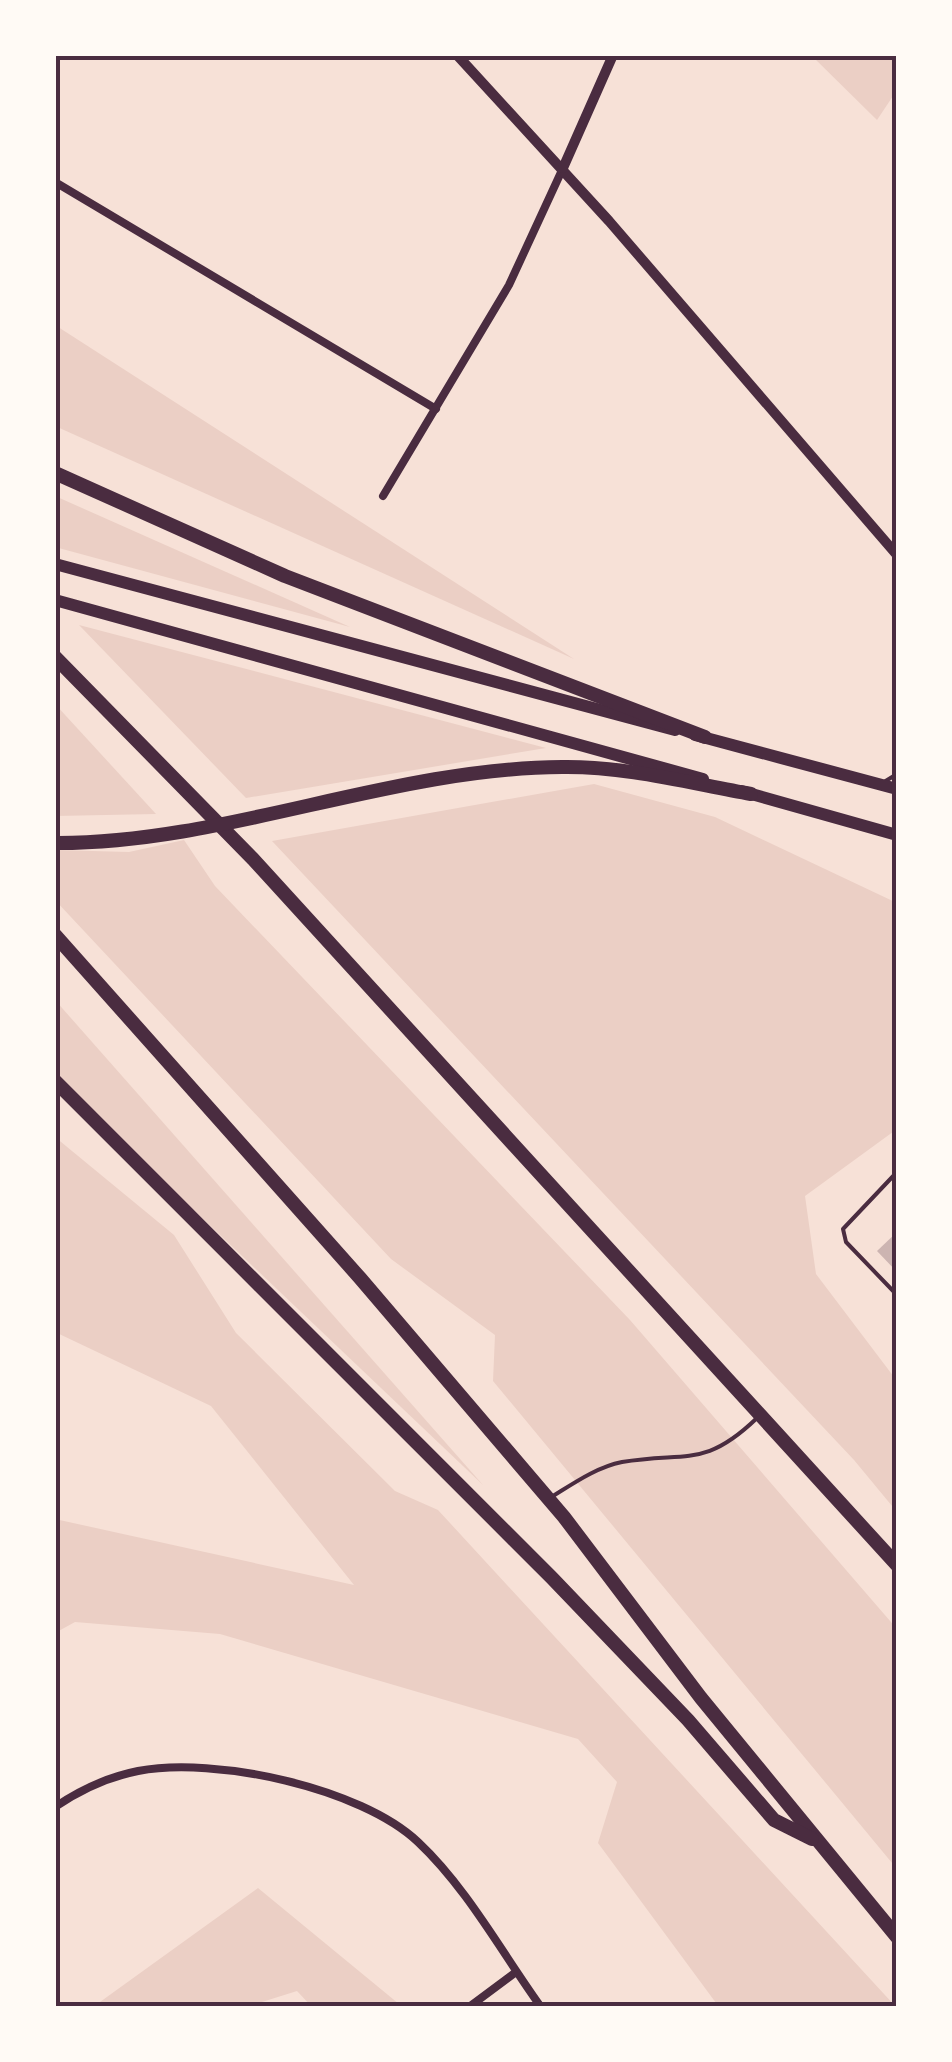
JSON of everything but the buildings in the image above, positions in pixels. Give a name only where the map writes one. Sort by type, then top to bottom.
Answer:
[{"type":"highway","points":[[55,474],[285,576],[705,737]]},
{"type":"highway","points":[[55,564],[608,715],[897,789]]},
{"type":"highway","points":[[55,600],[568,739],[897,834]]},
{"type":"highway","points":[[55,657],[253,859],[897,1565]]},
{"type":"highway","points":[[55,843],[127,840],[402,785],[546,768],[623,772],[751,794]]},
{"type":"highway","points":[[55,935],[288,1196],[549,1499],[897,1937]]},
{"type":"highway","points":[[55,1081],[552,1578],[688,1720],[774,1820],[820,1843]]},
{"type":"street","points":[[458,55],[563,168],[897,555]]},
{"type":"street","points":[[383,496],[509,285],[613,55]]},
{"type":"street","points":[[55,182],[436,410]]},
{"type":"street","points":[[55,1807],[87,1788],[157,1769],[190,1768],[331,1791],[388,1817],[422,1845],[541,2007]]},
{"type":"street","points":[[468,2007],[516,1972]]},
{"type":"lane","points":[[880,784],[897,774]]},
{"type":"lane","points":[[897,1172],[843,1229],[846,1242],[897,1295]]},
{"type":"lane","points":[[549,1499],[597,1470],[621,1462],[710,1452],[731,1443],[762,1413]]},
{"type":"shaded area","points":[[811,55],[897,55],[897,90],[877,120]]},
{"type":"shaded area","points":[[55,325],[574,659],[55,426]]},
{"type":"shaded area","points":[[55,496],[350,627],[55,547]]},
{"type":"shaded area","points":[[79,625],[546,748],[246,798]]},
{"type":"shaded area","points":[[55,704],[156,814],[55,816]]},
{"type":"shaded area","points":[[594,784],[715,817],[897,903],[897,1129],[805,1196],[816,1274],[897,1381],[897,1512],[854,1460],[272,841]]},
{"type":"shaded area","points":[[184,840],[215,886],[630,1320],[897,1629],[897,1869],[493,1381],[495,1335],[391,1259],[55,900],[55,850],[129,852]]},
{"type":"shaded area","points":[[55,1000],[483,1485],[55,1078]]},
{"type":"shaded area","points":[[55,1137],[174,1235],[236,1333],[395,1491],[438,1510],[896,2007],[719,2007],[598,1843],[617,1782],[578,1739],[220,1634],[75,1622],[55,1633],[55,1519],[354,1585],[211,1406],[55,1332]]},
{"type":"shaded area","points":[[258,1888],[399,2004],[312,2007],[297,1991],[246,2007],[93,2007]]}]
